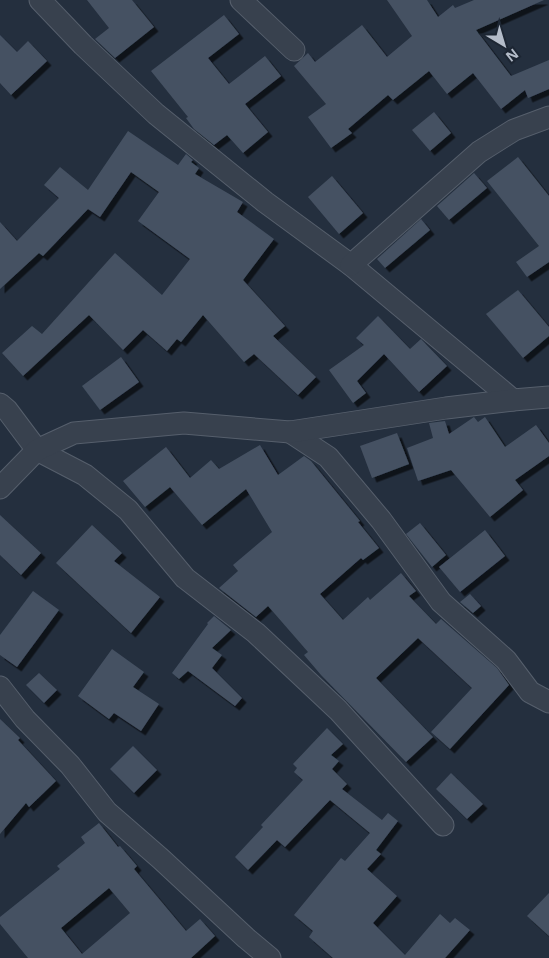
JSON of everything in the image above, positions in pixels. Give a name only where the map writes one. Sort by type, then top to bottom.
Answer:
[{"type":"street","points":[[40,0],[83,45],[156,114],[265,202],[351,265],[513,400]]},
{"type":"street","points":[[241,0],[294,50]]},
{"type":"street","points":[[351,265],[479,152],[514,130],[549,117]]},
{"type":"street","points":[[0,488],[37,450],[74,433],[184,423],[290,432],[446,408],[549,397]]},
{"type":"street","points":[[0,404],[7,410],[37,450],[85,474],[128,510],[185,578],[256,633],[338,710],[443,825]]},
{"type":"street","points":[[290,432],[328,457],[381,520],[441,602],[506,660],[530,692],[549,702]]},
{"type":"street","points":[[0,687],[25,719],[70,765],[107,812],[270,958]]},
{"type":"building","points":[[87,0],[132,0],[154,27],[115,58],[95,39],[109,28]]},
{"type":"building","points":[[387,0],[427,0],[438,17],[453,5],[455,8],[474,0],[544,0],[476,30],[511,76],[549,60],[549,89],[528,98],[525,90],[501,109],[473,73],[447,94],[429,71],[393,100],[388,95],[348,129],[352,133],[331,148],[308,117],[326,104],[294,66],[308,53],[315,62],[362,25],[387,57],[412,36]]},
{"type":"building","points":[[224,15],[239,34],[208,58],[229,84],[265,56],[281,76],[245,104],[268,132],[243,153],[227,135],[214,145],[194,129],[186,118],[188,117],[151,71]]},
{"type":"building","points":[[0,35],[17,52],[28,41],[47,61],[11,95],[0,83]]},
{"type":"building","points":[[434,112],[451,133],[430,151],[412,130]]},
{"type":"building","points":[[128,131],[178,165],[186,154],[193,160],[191,162],[199,168],[195,174],[243,202],[237,212],[274,239],[243,280],[285,326],[273,336],[316,377],[298,395],[254,354],[244,362],[203,315],[181,342],[177,339],[167,351],[143,330],[123,350],[89,315],[23,376],[2,353],[32,326],[42,334],[115,253],[162,295],[190,259],[138,221],[159,192],[131,172],[100,217],[88,209],[43,256],[39,253],[0,289],[0,222],[17,241],[59,198],[44,185],[60,167],[88,190]]},
{"type":"building","points":[[518,157],[549,196],[549,262],[527,277],[516,262],[539,246],[487,181]]},
{"type":"building","points":[[474,173],[487,188],[449,220],[437,206]]},
{"type":"building","points":[[332,176],[363,213],[339,234],[308,197]]},
{"type":"building","points":[[421,219],[430,230],[385,268],[377,259]]},
{"type":"building","points":[[518,290],[549,327],[549,336],[523,358],[486,314]]},
{"type":"building","points":[[378,316],[410,349],[421,339],[447,366],[419,392],[384,354],[357,381],[366,393],[353,403],[329,370],[364,345],[356,338]]},
{"type":"building","points":[[121,357],[139,382],[100,410],[82,386]]},
{"type":"building","points":[[474,417],[478,422],[485,417],[505,447],[536,425],[549,443],[549,456],[515,480],[523,490],[490,517],[451,470],[418,481],[407,448],[433,438],[429,423],[445,421],[449,434]]},
{"type":"building","points":[[397,433],[409,464],[372,478],[360,446]]},
{"type":"building","points":[[260,445],[278,475],[304,456],[311,461],[360,521],[358,522],[379,548],[363,560],[361,558],[320,594],[343,620],[368,597],[370,600],[401,573],[416,591],[409,596],[436,624],[441,619],[497,668],[509,685],[450,749],[431,732],[472,688],[418,638],[376,678],[433,737],[406,762],[321,675],[304,655],[308,652],[268,606],[256,617],[219,588],[238,571],[233,565],[272,532],[246,489],[202,525],[170,487],[145,507],[123,481],[166,447],[190,478],[211,460],[219,469]]},
{"type":"building","points":[[0,515],[41,553],[21,575],[0,555]]},
{"type":"building","points":[[420,523],[446,555],[432,567],[406,534]]},
{"type":"building","points":[[92,525],[122,553],[114,561],[160,597],[131,633],[56,563]]},
{"type":"building","points":[[485,530],[505,556],[460,592],[439,567]]},
{"type":"building","points":[[33,591],[59,610],[17,667],[0,655],[0,635]]},
{"type":"building","points":[[470,594],[481,606],[473,613],[460,602]]},
{"type":"building","points":[[214,616],[231,630],[212,648],[222,655],[212,668],[242,698],[235,706],[188,671],[179,679],[172,673]]},
{"type":"building","points":[[112,649],[144,672],[133,687],[159,704],[141,731],[114,713],[109,719],[78,696]]},
{"type":"building","points":[[39,673],[57,690],[44,703],[26,685]]},
{"type":"building","points":[[0,719],[20,738],[18,740],[56,781],[29,807],[26,803],[0,834]]},
{"type":"building","points":[[327,728],[343,744],[331,755],[339,761],[332,769],[347,784],[342,789],[382,820],[388,813],[398,821],[376,850],[381,854],[367,869],[397,896],[373,923],[405,955],[440,914],[450,923],[455,918],[470,930],[445,958],[333,958],[309,937],[313,931],[294,915],[341,858],[345,861],[370,833],[330,800],[285,847],[277,840],[248,870],[235,857],[263,827],[261,825],[303,780],[294,772],[297,768],[293,764]]},
{"type":"building","points":[[133,746],[157,770],[134,793],[110,769]]},
{"type":"building","points":[[451,773],[483,804],[467,819],[436,789]]},
{"type":"building","points":[[99,823],[118,847],[120,846],[137,866],[134,869],[186,931],[200,919],[215,936],[191,958],[28,958],[0,924],[0,917],[60,869],[57,866],[85,843],[81,837]],"holes":[[[109,888],[130,913],[82,954],[61,928]]]},
{"type":"building","points":[[549,893],[549,936],[527,916]]}]
